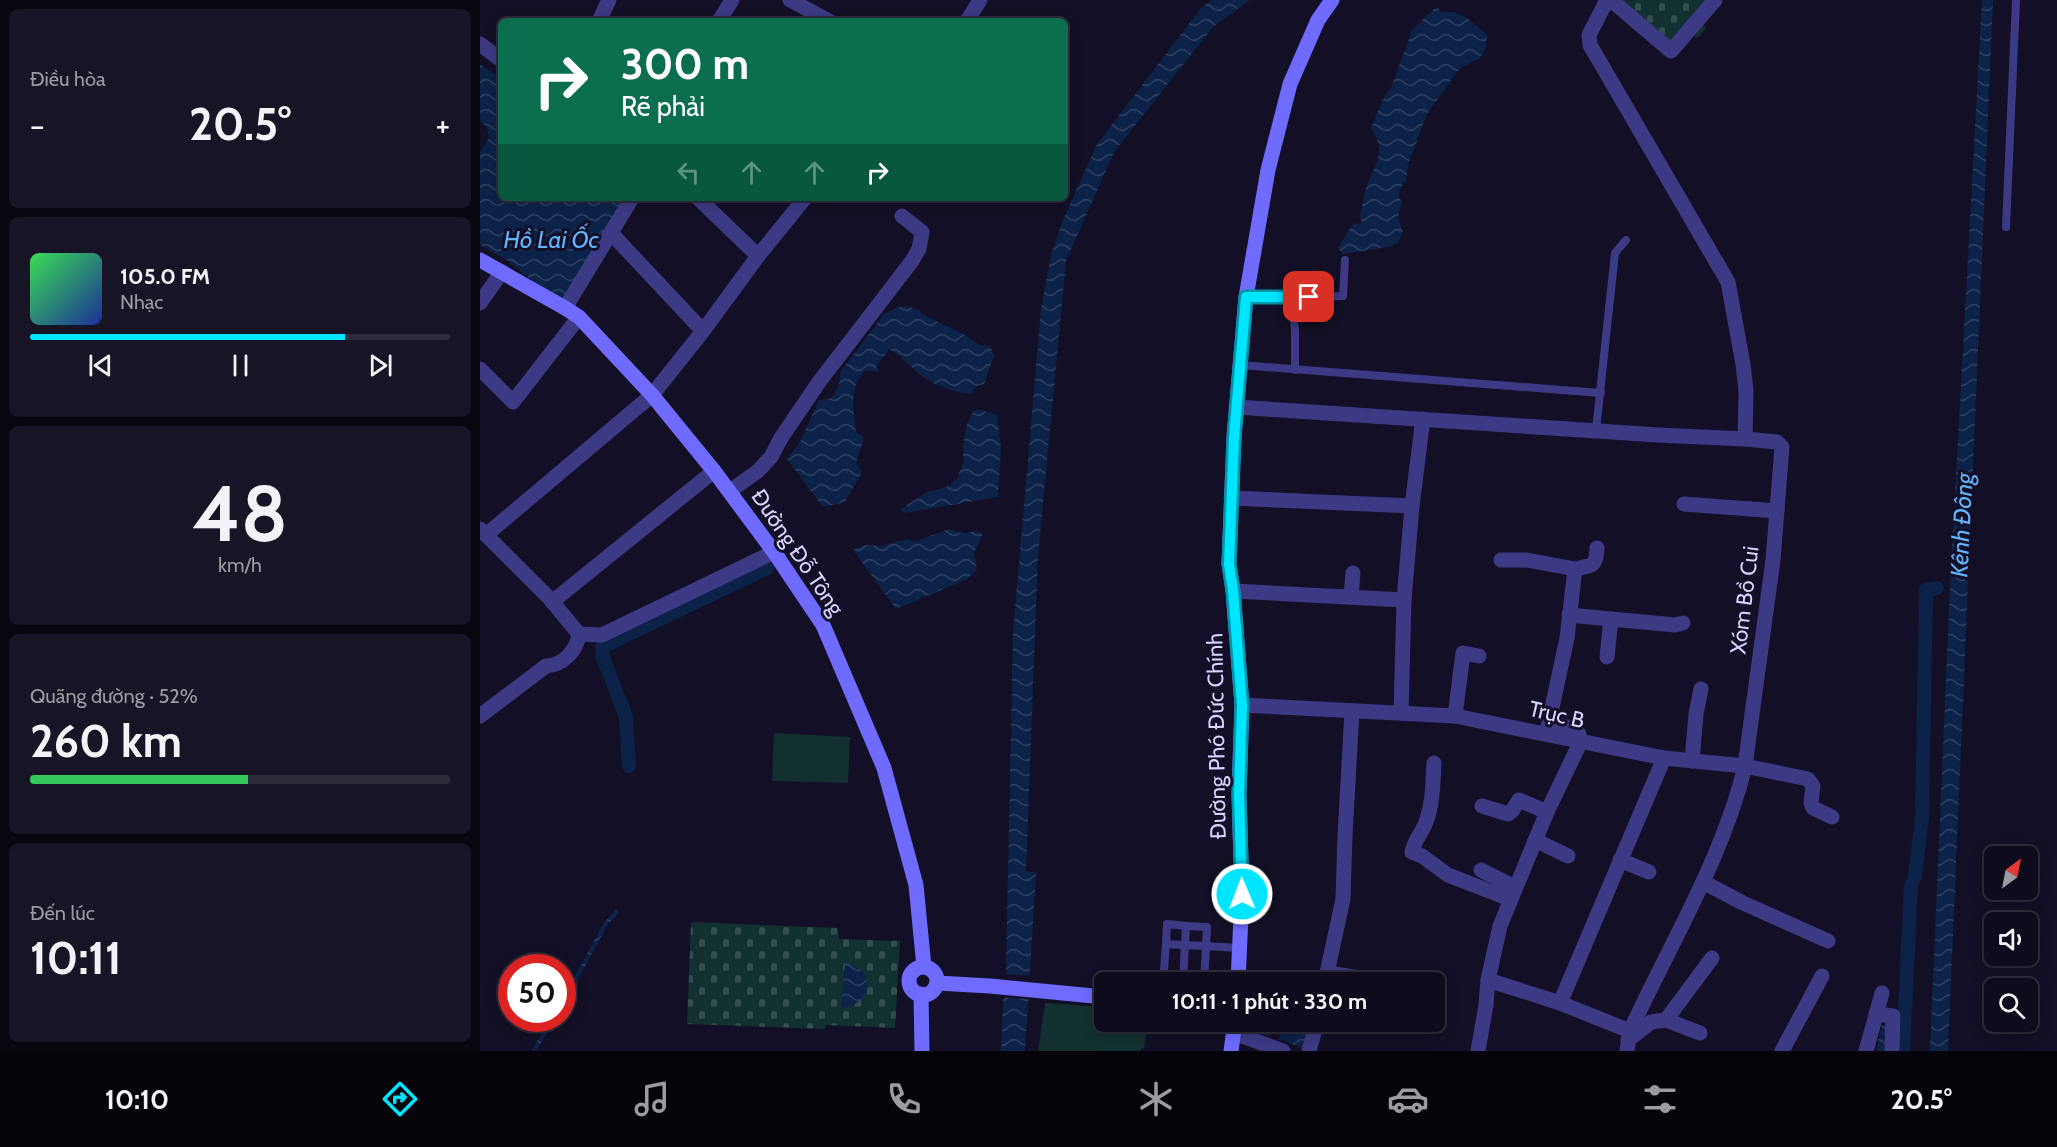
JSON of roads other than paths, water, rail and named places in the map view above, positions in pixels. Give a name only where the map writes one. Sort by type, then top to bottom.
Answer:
[{"type":"main road","name":"Đường Phó Đức Chính","points":[[1239,972],[1242,894],[1239,794],[1242,705],[1229,564],[1236,407],[1246,297],[1268,170],[1290,84],[1318,20],[1332,0]]},
{"type":"main road","name":"Đường Đỗ Tông","points":[[480,260],[579,317],[652,395],[730,491],[823,625],[884,768],[915,885],[924,967]]},
{"type":"main road","points":[[924,967],[935,973],[937,983],[931,992],[921,994],[912,989],[909,981],[913,970],[924,967]]},
{"type":"main road","points":[[937,983],[1094,996]]},
{"type":"main road","points":[[921,994],[921,1051]]},
{"type":"main road","points":[[1231,1051],[1233,1032]]},
{"type":"street","points":[[600,18],[609,0]]},
{"type":"street","points":[[721,18],[732,0]]},
{"type":"street","points":[[790,0],[823,18]]},
{"type":"street","points":[[969,18],[980,0]]},
{"type":"street","points":[[1236,407],[1658,435],[1745,438],[1746,391],[1728,282],[1590,45],[1589,36],[1609,0],[1671,51],[1715,0]]},
{"type":"street","points":[[480,44],[498,58]]},
{"type":"street","points":[[565,308],[630,201]]},
{"type":"street","points":[[701,201],[758,256]]},
{"type":"street","points":[[774,552],[603,635],[579,634],[552,602],[483,532],[652,395],[803,201]]},
{"type":"street","points":[[730,491],[758,471],[771,457],[781,438],[819,382],[912,261],[919,249],[922,232],[903,216]]},
{"type":"street","points":[[611,233],[703,331]]},
{"type":"street","points":[[480,303],[502,272]]},
{"type":"street","points":[[480,369],[513,402],[579,317]]},
{"type":"street","points":[[1401,713],[1404,600],[1412,506],[1424,419]]},
{"type":"street","name":"Xóm Bồ Cui","points":[[1628,1041],[1703,882],[1739,791],[1745,766],[1783,459],[1782,447],[1777,442],[1745,438]]},
{"type":"street","points":[[552,602],[714,471]]},
{"type":"street","points":[[1231,498],[1412,506]]},
{"type":"street","points":[[1684,504],[1777,511]]},
{"type":"street","points":[[1501,560],[1527,560],[1575,569],[1594,564],[1597,548]]},
{"type":"street","points":[[1548,728],[1575,569]]},
{"type":"street","points":[[1351,597],[1353,573]]},
{"type":"street","points":[[1233,591],[1404,600]]},
{"type":"street","points":[[1569,615],[1675,625],[1683,623]]},
{"type":"street","points":[[1607,657],[1611,619]]},
{"type":"street","points":[[480,716],[546,666],[571,654],[577,645],[579,634]]},
{"type":"street","points":[[1455,716],[1463,654],[1479,656]]},
{"type":"street","points":[[1692,761],[1696,714],[1701,689]]},
{"type":"street","name":"Trục B","points":[[1242,705],[1455,716],[1548,728],[1580,743],[1664,758],[1745,766],[1808,779],[1813,786],[1811,803],[1814,808],[1832,817]]},
{"type":"street","points":[[1328,972],[1343,899],[1352,711]]},
{"type":"street","points":[[1478,1051],[1488,980],[1500,926],[1547,812],[1580,743]]},
{"type":"street","points":[[1560,1004],[1664,758]]},
{"type":"street","points":[[1434,763],[1430,810],[1426,823],[1413,843],[1412,852],[1422,856],[1448,875],[1513,893]]},
{"type":"street","points":[[1482,806],[1508,814],[1519,800],[1547,812]]},
{"type":"street","points":[[1535,840],[1568,856]]},
{"type":"street","points":[[1620,860],[1649,872]]},
{"type":"street","points":[[1481,870],[1513,893]]},
{"type":"street","points":[[1703,882],[1743,903],[1828,941]]},
{"type":"street","points":[[1666,1020],[1712,958]]},
{"type":"street","points":[[1782,1051],[1822,976]]},
{"type":"street","points":[[1488,980],[1560,1004],[1628,1041],[1651,1022],[1666,1020],[1700,1033]]},
{"type":"street","points":[[1866,1051],[1882,993]]},
{"type":"street","points":[[1876,1014],[1893,1016],[1892,1051]]},
{"type":"street","points":[[1244,1032],[1283,1051]]},
{"type":"street","points":[[1309,1051],[1314,1032]]},
{"type":"lane","points":[[2006,227],[2016,0]]},
{"type":"lane","points":[[1596,430],[1615,253],[1626,240]]},
{"type":"lane","points":[[1246,297],[1344,296],[1345,260]]},
{"type":"lane","points":[[1292,297],[1295,370]]},
{"type":"lane","points":[[1240,365],[1601,393]]},
{"type":"lane","points":[[1164,972],[1167,924],[1207,927],[1205,972]]},
{"type":"lane","points":[[1184,972],[1186,926]]},
{"type":"lane","points":[[1166,944],[1240,948]]},
{"type":"water","points":[[1212,0],[1250,0],[1213,27],[1114,152],[1066,261],[1038,556],[1026,871],[1036,873],[1025,1051],[1001,1051],[1006,971],[1013,632],[1041,309],[1051,255],[1063,220],[1097,144],[1201,8]]},
{"type":"water","name":"Kênh Đông","points":[[1982,0],[1993,0],[1948,1051],[1930,1051],[1950,586]]},
{"type":"water","points":[[1438,8],[1441,12],[1453,12],[1467,18],[1483,31],[1487,36],[1486,47],[1480,58],[1460,68],[1427,114],[1409,162],[1406,181],[1399,189],[1402,203],[1398,217],[1403,232],[1398,243],[1388,247],[1343,254],[1338,248],[1353,223],[1359,225],[1362,221],[1359,217],[1365,191],[1378,159],[1379,145],[1371,128],[1385,94],[1391,88],[1412,30],[1434,9]]},
{"type":"water","name":"Hồ Lai Ốc","points":[[480,64],[498,77],[498,201],[622,201],[560,303],[508,261],[480,245],[480,152],[489,138],[487,127],[480,122]]},
{"type":"water","points":[[906,306],[919,310],[922,314],[980,345],[990,346],[994,356],[984,384],[976,386],[972,394],[944,388],[924,378],[889,349],[876,367],[879,372],[866,370],[854,391],[856,432],[864,437],[856,463],[862,472],[845,502],[823,507],[787,459],[800,442],[819,400],[831,398],[839,385],[841,371],[884,314]]},
{"type":"water","points":[[974,410],[997,415],[1001,449],[998,497],[904,513],[900,510],[925,493],[949,486],[957,479],[963,463],[967,423]]},
{"type":"water","points":[[949,529],[963,533],[978,531],[983,535],[974,553],[977,569],[967,579],[896,609],[853,550],[864,545],[880,546],[907,539],[914,542]]},
{"type":"water","points":[[616,909],[619,913],[608,924],[576,983],[576,975],[603,924]]},
{"type":"water","points":[[845,963],[854,966],[864,974],[868,988],[858,1002],[841,1008]]},
{"type":"water","points":[[1882,1025],[1887,1026],[1886,1051],[1876,1051]]},
{"type":"water","points":[[543,1032],[548,1032],[536,1051],[531,1051]]},
{"type":"water","points":[[1281,1032],[1311,1032],[1307,1043],[1302,1048],[1279,1039]]},
{"type":"waterway","points":[[629,766],[626,717],[602,655],[602,647],[767,568]]},
{"type":"waterway","points":[[1903,1051],[1911,886],[1915,876],[1922,817],[1926,590],[1937,588]]}]
